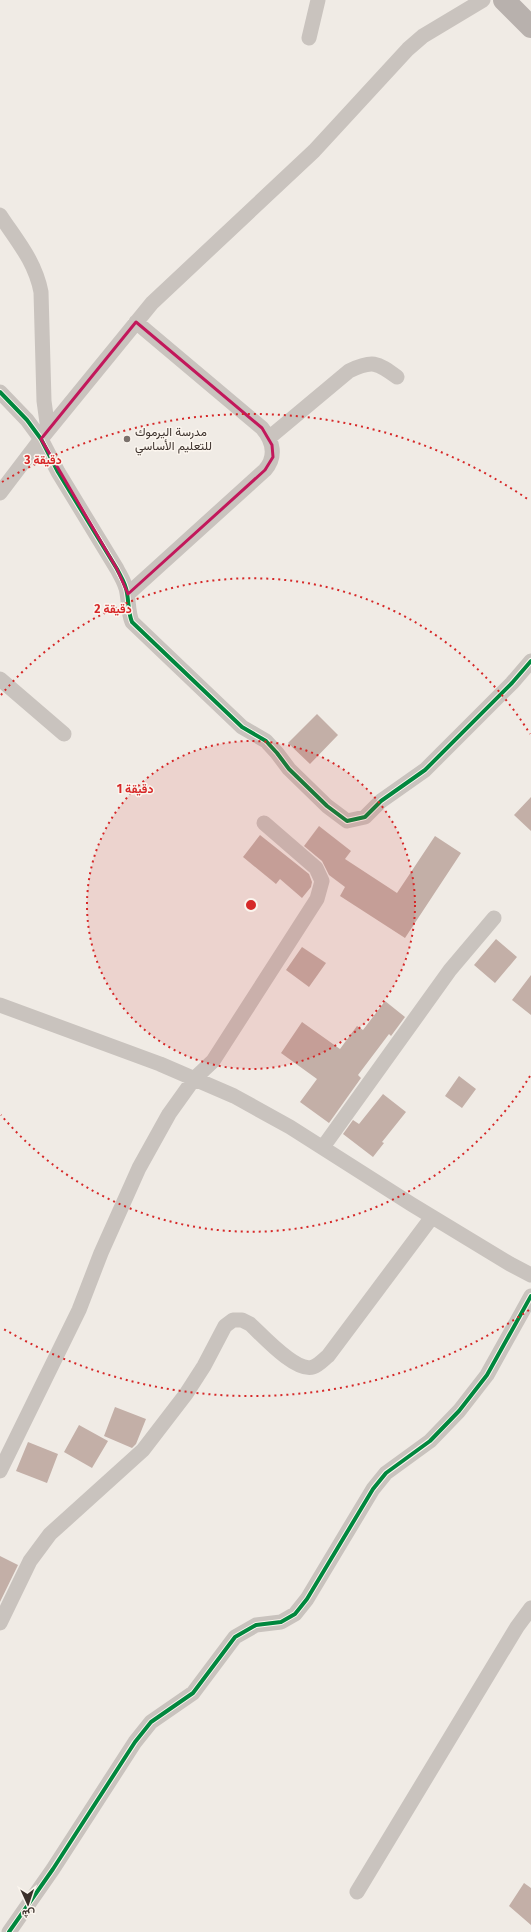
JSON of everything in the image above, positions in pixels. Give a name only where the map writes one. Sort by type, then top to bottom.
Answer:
[{"type":"main road","points":[[504,0],[531,27]]},
{"type":"street","points":[[309,38],[318,0]]},
{"type":"street","points":[[0,493],[152,303],[314,152],[408,49],[423,36],[483,0]]},
{"type":"street","points":[[0,215],[32,262],[39,281],[45,435],[58,472],[125,584],[128,594],[128,610],[132,622],[242,727],[266,741],[289,769],[327,806],[347,821],[365,817],[381,801],[425,770],[512,683],[531,660]]},
{"type":"street","points":[[128,594],[265,470],[273,457],[270,437],[262,428],[136,322]]},
{"type":"street","points":[[270,437],[349,371],[363,364],[372,363],[382,365],[397,377]]},
{"type":"street","points":[[0,392],[27,420],[45,435]]},
{"type":"street","points":[[0,679],[64,734]]},
{"type":"street","points":[[0,1471],[79,1310],[101,1253],[139,1168],[166,1120],[194,1079],[213,1061],[317,899],[322,881],[316,868],[264,823]]},
{"type":"street","points":[[323,1147],[450,970],[494,918]]},
{"type":"street","points":[[0,1005],[160,1064],[234,1096],[323,1147],[432,1217],[531,1275]]},
{"type":"street","points":[[0,1622],[30,1561],[50,1534],[143,1450],[186,1394],[204,1366],[225,1326],[233,1320],[242,1320],[250,1324],[291,1362],[301,1367],[312,1368],[320,1364],[328,1356],[432,1217]]},
{"type":"street","points":[[9,1932],[53,1869],[135,1742],[151,1722],[193,1693],[235,1637],[256,1625],[280,1622],[294,1614],[307,1599],[374,1489],[386,1473],[430,1441],[459,1411],[487,1375],[531,1296]]},
{"type":"street","points":[[357,1892],[516,1627],[531,1608]]},
{"type":"highlighted area","points":[[136,322],[262,428],[272,445],[273,457],[265,470],[128,594],[117,569],[41,439]]},
{"type":"building","points":[[317,714],[338,735],[310,764],[288,743]]},
{"type":"building","points":[[531,797],[531,831],[514,815]]},
{"type":"building","points":[[319,826],[351,851],[345,859],[397,893],[435,836],[461,853],[405,938],[340,896],[345,887],[329,875],[322,861],[304,846]]},
{"type":"building","points":[[260,835],[309,874],[312,882],[311,887],[302,898],[280,879],[276,884],[243,857]]},
{"type":"building","points":[[496,939],[517,957],[495,983],[474,965]]},
{"type":"building","points":[[302,947],[326,963],[309,987],[286,970]]},
{"type":"building","points":[[531,975],[531,1015],[512,1000]]},
{"type":"building","points":[[385,1001],[405,1017],[391,1036],[389,1034],[358,1075],[361,1078],[329,1123],[300,1102],[317,1079],[281,1053],[302,1022],[340,1049],[357,1026],[363,1030]]},
{"type":"building","points":[[459,1076],[476,1089],[462,1108],[445,1096]]},
{"type":"building","points":[[383,1094],[406,1112],[382,1142],[384,1143],[373,1157],[343,1134],[353,1120],[359,1124]]},
{"type":"building","points":[[115,1407],[146,1419],[136,1444],[132,1448],[104,1436]]},
{"type":"building","points":[[79,1425],[108,1441],[92,1468],[64,1452]]},
{"type":"building","points":[[28,1442],[58,1454],[47,1483],[16,1471]]},
{"type":"building","points":[[0,1556],[18,1565],[0,1602]]},
{"type":"building","points":[[524,1883],[531,1888],[531,1925],[509,1906]]},
{"type":"cycle path","points":[[0,392],[27,420],[41,439],[58,472],[117,569],[126,587],[132,622],[242,727],[266,741],[289,769],[327,806],[347,821],[365,817],[381,801],[425,770],[512,683],[531,661]]},
{"type":"cycle path","points":[[9,1932],[53,1869],[135,1742],[151,1722],[193,1693],[235,1637],[256,1625],[281,1622],[295,1614],[307,1599],[373,1489],[386,1473],[430,1441],[459,1411],[487,1375],[531,1296]]},
{"type":"place","name":"مدرسة اليرموك للتعليم الأساسي","points":[[127,439]]}]
